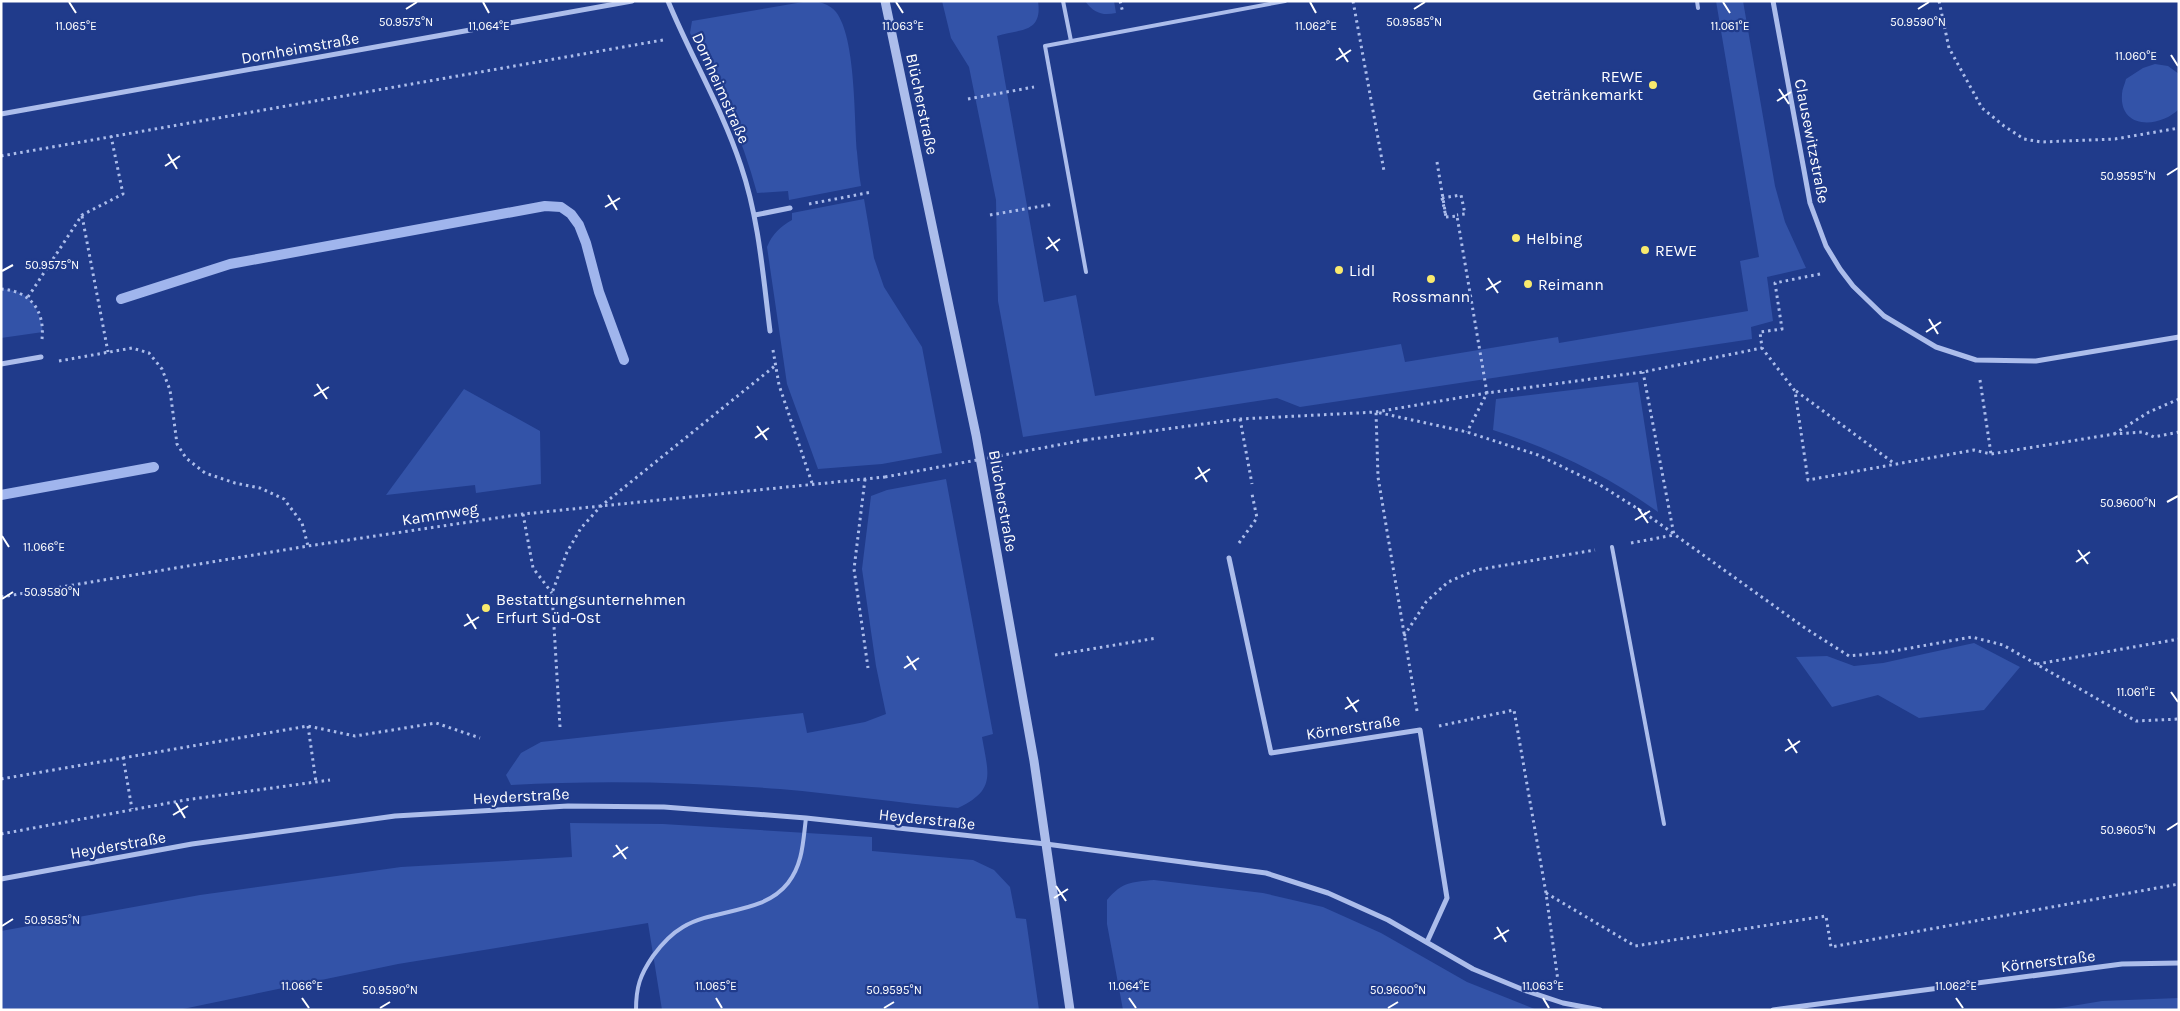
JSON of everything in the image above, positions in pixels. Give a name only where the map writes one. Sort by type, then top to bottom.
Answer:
[{"type":"street","name":"Dornheimstraße","points":[[1,114],[632,1]]},
{"type":"street","name":"Dornheimstraße","points":[[668,1],[683,36],[724,118],[742,167],[755,215],[770,331]]},
{"type":"street","name":"Blücherstraße","points":[[885,1],[976,435],[1034,761],[1070,1010]]},
{"type":"street","name":"Clausewitzstraße","points":[[1773,1],[1810,203],[1826,246],[1840,269],[1853,286],[1884,316],[1936,347],[1976,360],[2036,361],[2179,337]]},
{"type":"street","points":[[755,215],[790,208]]},
{"type":"street","points":[[1,364],[41,357]]},
{"type":"street","name":"Körnerstraße","points":[[1229,558],[1271,753],[1420,730],[1447,898],[1427,942]]},
{"type":"street","name":"Heyderstraße","points":[[1,879],[192,844],[395,816],[568,806],[664,807],[806,818],[1046,844]]},
{"type":"street","points":[[1046,844],[1266,872],[1328,893],[1388,920],[1473,969],[1524,990],[1563,1003],[1600,1010]]},
{"type":"street","name":"Körnerstraße","points":[[1772,1010],[2122,964],[2179,963]]},
{"type":"lane","points":[[1063,1],[1071,41]]},
{"type":"lane","points":[[1086,272],[1045,46],[1285,1]]},
{"type":"lane","points":[[1697,1],[1698,8]]},
{"type":"lane","points":[[1612,547],[1664,824]]},
{"type":"lane","points":[[636,1010],[636,988],[645,967],[661,945],[683,927],[771,898],[788,884],[801,861],[806,818]]},
{"type":"path","points":[[1353,1],[1384,171]]},
{"type":"path","points":[[1938,1],[1949,48],[1982,108],[2024,139],[2041,142],[2115,139],[2179,128]]},
{"type":"path","points":[[1,156],[683,36]]},
{"type":"path","points":[[968,99],[1052,84]]},
{"type":"path","points":[[28,297],[82,215],[123,194],[111,136]]},
{"type":"path","points":[[1437,162],[1441,194],[1445,217],[1455,216],[1465,214],[1461,195],[1442,198],[1444,208],[1446,217],[1457,216],[1487,393],[1467,432]]},
{"type":"path","points":[[790,208],[872,192]]},
{"type":"path","points":[[990,215],[1073,201]]},
{"type":"path","points":[[82,215],[108,352]]},
{"type":"path","points":[[1806,277],[1775,283],[1782,329],[1760,332],[1762,348],[1795,391],[1895,464]]},
{"type":"path","points":[[1,289],[14,290],[28,297],[40,314],[43,332],[41,357],[43,364],[132,348],[150,353],[162,369],[170,390],[177,444],[186,458],[205,473],[235,483],[260,488],[284,499],[302,523],[308,546]]},
{"type":"path","points":[[770,331],[778,385],[813,486]]},
{"type":"path","points":[[1376,412],[1487,393],[1643,372],[1762,348]]},
{"type":"path","points":[[560,727],[552,593],[568,552],[581,528],[601,506],[776,365]]},
{"type":"path","points":[[1643,372],[1674,535]]},
{"type":"path","points":[[1981,389],[1992,454]]},
{"type":"path","points":[[1795,391],[1808,480],[1974,450],[1992,454],[2114,434],[2143,432],[2154,436],[2179,432]]},
{"type":"path","points":[[2114,434],[2149,412],[2179,399]]},
{"type":"path","points":[[1376,412],[1467,432],[1538,455],[1600,485],[1646,514],[1804,628],[1849,656],[1888,652],[1972,637],[2003,646],[2136,721],[2179,719]]},
{"type":"path","points":[[1376,412],[1378,477],[1420,730],[1514,710],[1546,893],[1557,975]]},
{"type":"path","name":"Kammweg","points":[[1,597],[308,546],[523,514],[865,480],[1085,440],[1240,418],[1376,412]]},
{"type":"path","points":[[1240,418],[1252,484]]},
{"type":"path","points":[[865,480],[854,570],[868,668]]},
{"type":"path","points":[[1229,558],[1257,518],[1252,494]]},
{"type":"path","points":[[523,514],[533,568],[552,593]]},
{"type":"path","points":[[1404,636],[1426,602],[1448,582],[1476,570],[1674,535]]},
{"type":"path","points":[[1056,655],[1157,638]]},
{"type":"path","points":[[2037,664],[2179,639]]},
{"type":"path","points":[[1,779],[308,726],[355,736],[436,723],[480,738]]},
{"type":"path","points":[[308,726],[316,782]]},
{"type":"path","points":[[123,757],[132,810]]},
{"type":"path","points":[[1,834],[185,800],[330,780]]},
{"type":"path","points":[[1546,893],[1635,946],[1826,916],[1832,947],[2179,884]]},
{"type":"shaded area","points":[[809,1],[831,7],[843,24],[851,59],[861,186],[789,200],[788,191],[757,193],[744,151],[728,111],[690,33],[692,21]]},
{"type":"shaded area","points":[[942,1],[1038,1],[1039,12],[1033,25],[1021,31],[997,36],[1044,302],[1076,295],[1095,396],[1401,344],[1405,362],[1558,337],[1559,343],[1748,311],[1740,261],[1759,257],[1716,1],[1743,1],[1775,186],[1785,222],[1806,268],[1767,277],[1773,321],[1751,327],[1752,339],[1300,407],[1277,398],[1023,437],[998,301],[996,200],[969,67],[951,38]]},
{"type":"shaded area","points":[[1085,1],[1114,1],[1116,13],[1099,13]]},
{"type":"shaded area","points":[[2155,64],[2168,66],[2179,74],[2179,109],[2162,120],[2142,122],[2134,120],[2127,114],[2123,106],[2122,92],[2126,79],[2143,68]]},
{"type":"shaded area","points":[[864,199],[874,258],[884,287],[922,347],[942,453],[882,464],[818,469],[787,384],[767,247],[777,231],[792,220],[792,213]]},
{"type":"shaded area","points":[[1,289],[19,293],[31,301],[38,314],[43,332],[1,338]]},
{"type":"shaded area","points":[[1638,382],[1658,512],[1599,475],[1579,465],[1537,446],[1493,430],[1496,399]]},
{"type":"shaded area","points":[[464,389],[540,431],[541,484],[476,493],[475,485],[386,495]]},
{"type":"shaded area","points":[[946,479],[993,734],[982,737],[987,779],[979,794],[970,801],[958,808],[780,789],[679,783],[611,782],[511,785],[506,775],[521,753],[541,742],[803,713],[807,733],[865,722],[886,714],[876,666],[862,569],[871,496],[887,490]]},
{"type":"shaded area","points":[[1974,643],[2020,667],[1984,710],[1919,718],[1878,695],[1832,707],[1796,657],[1827,656],[1854,666],[1883,663]]},
{"type":"shaded area","points":[[570,823],[663,824],[872,837],[872,851],[973,860],[994,870],[1010,887],[1016,918],[1026,919],[1039,1010],[662,1010],[648,923],[398,964],[178,1010],[1,1010],[1,931],[200,895],[401,867],[572,857]]},
{"type":"shaded area","points":[[1154,880],[1263,893],[1323,907],[1381,933],[1467,982],[1537,1010],[1123,1010],[1107,924],[1107,900],[1122,886],[1139,881]]},
{"type":"shaded area","points":[[2179,998],[2179,1010],[2048,1010],[2102,1001]]},
{"type":"waterway","points":[[121,299],[230,264],[545,206],[561,207],[571,214],[579,225],[586,243],[599,292],[624,360]]},
{"type":"waterway","points":[[1,495],[154,467]]},
{"type":"place","name":"REWE Getränkemarkt","points":[[1653,85]]},
{"type":"place","name":"Helbing","points":[[1516,238]]},
{"type":"place","name":"REWE","points":[[1645,250]]},
{"type":"place","name":"Lidl","points":[[1339,270]]},
{"type":"place","name":"Rossmann","points":[[1431,279]]},
{"type":"place","name":"Reimann","points":[[1528,284]]},
{"type":"place","name":"Bestattungsunternehmen Erfurt Süd-Ost","points":[[486,608]]}]
